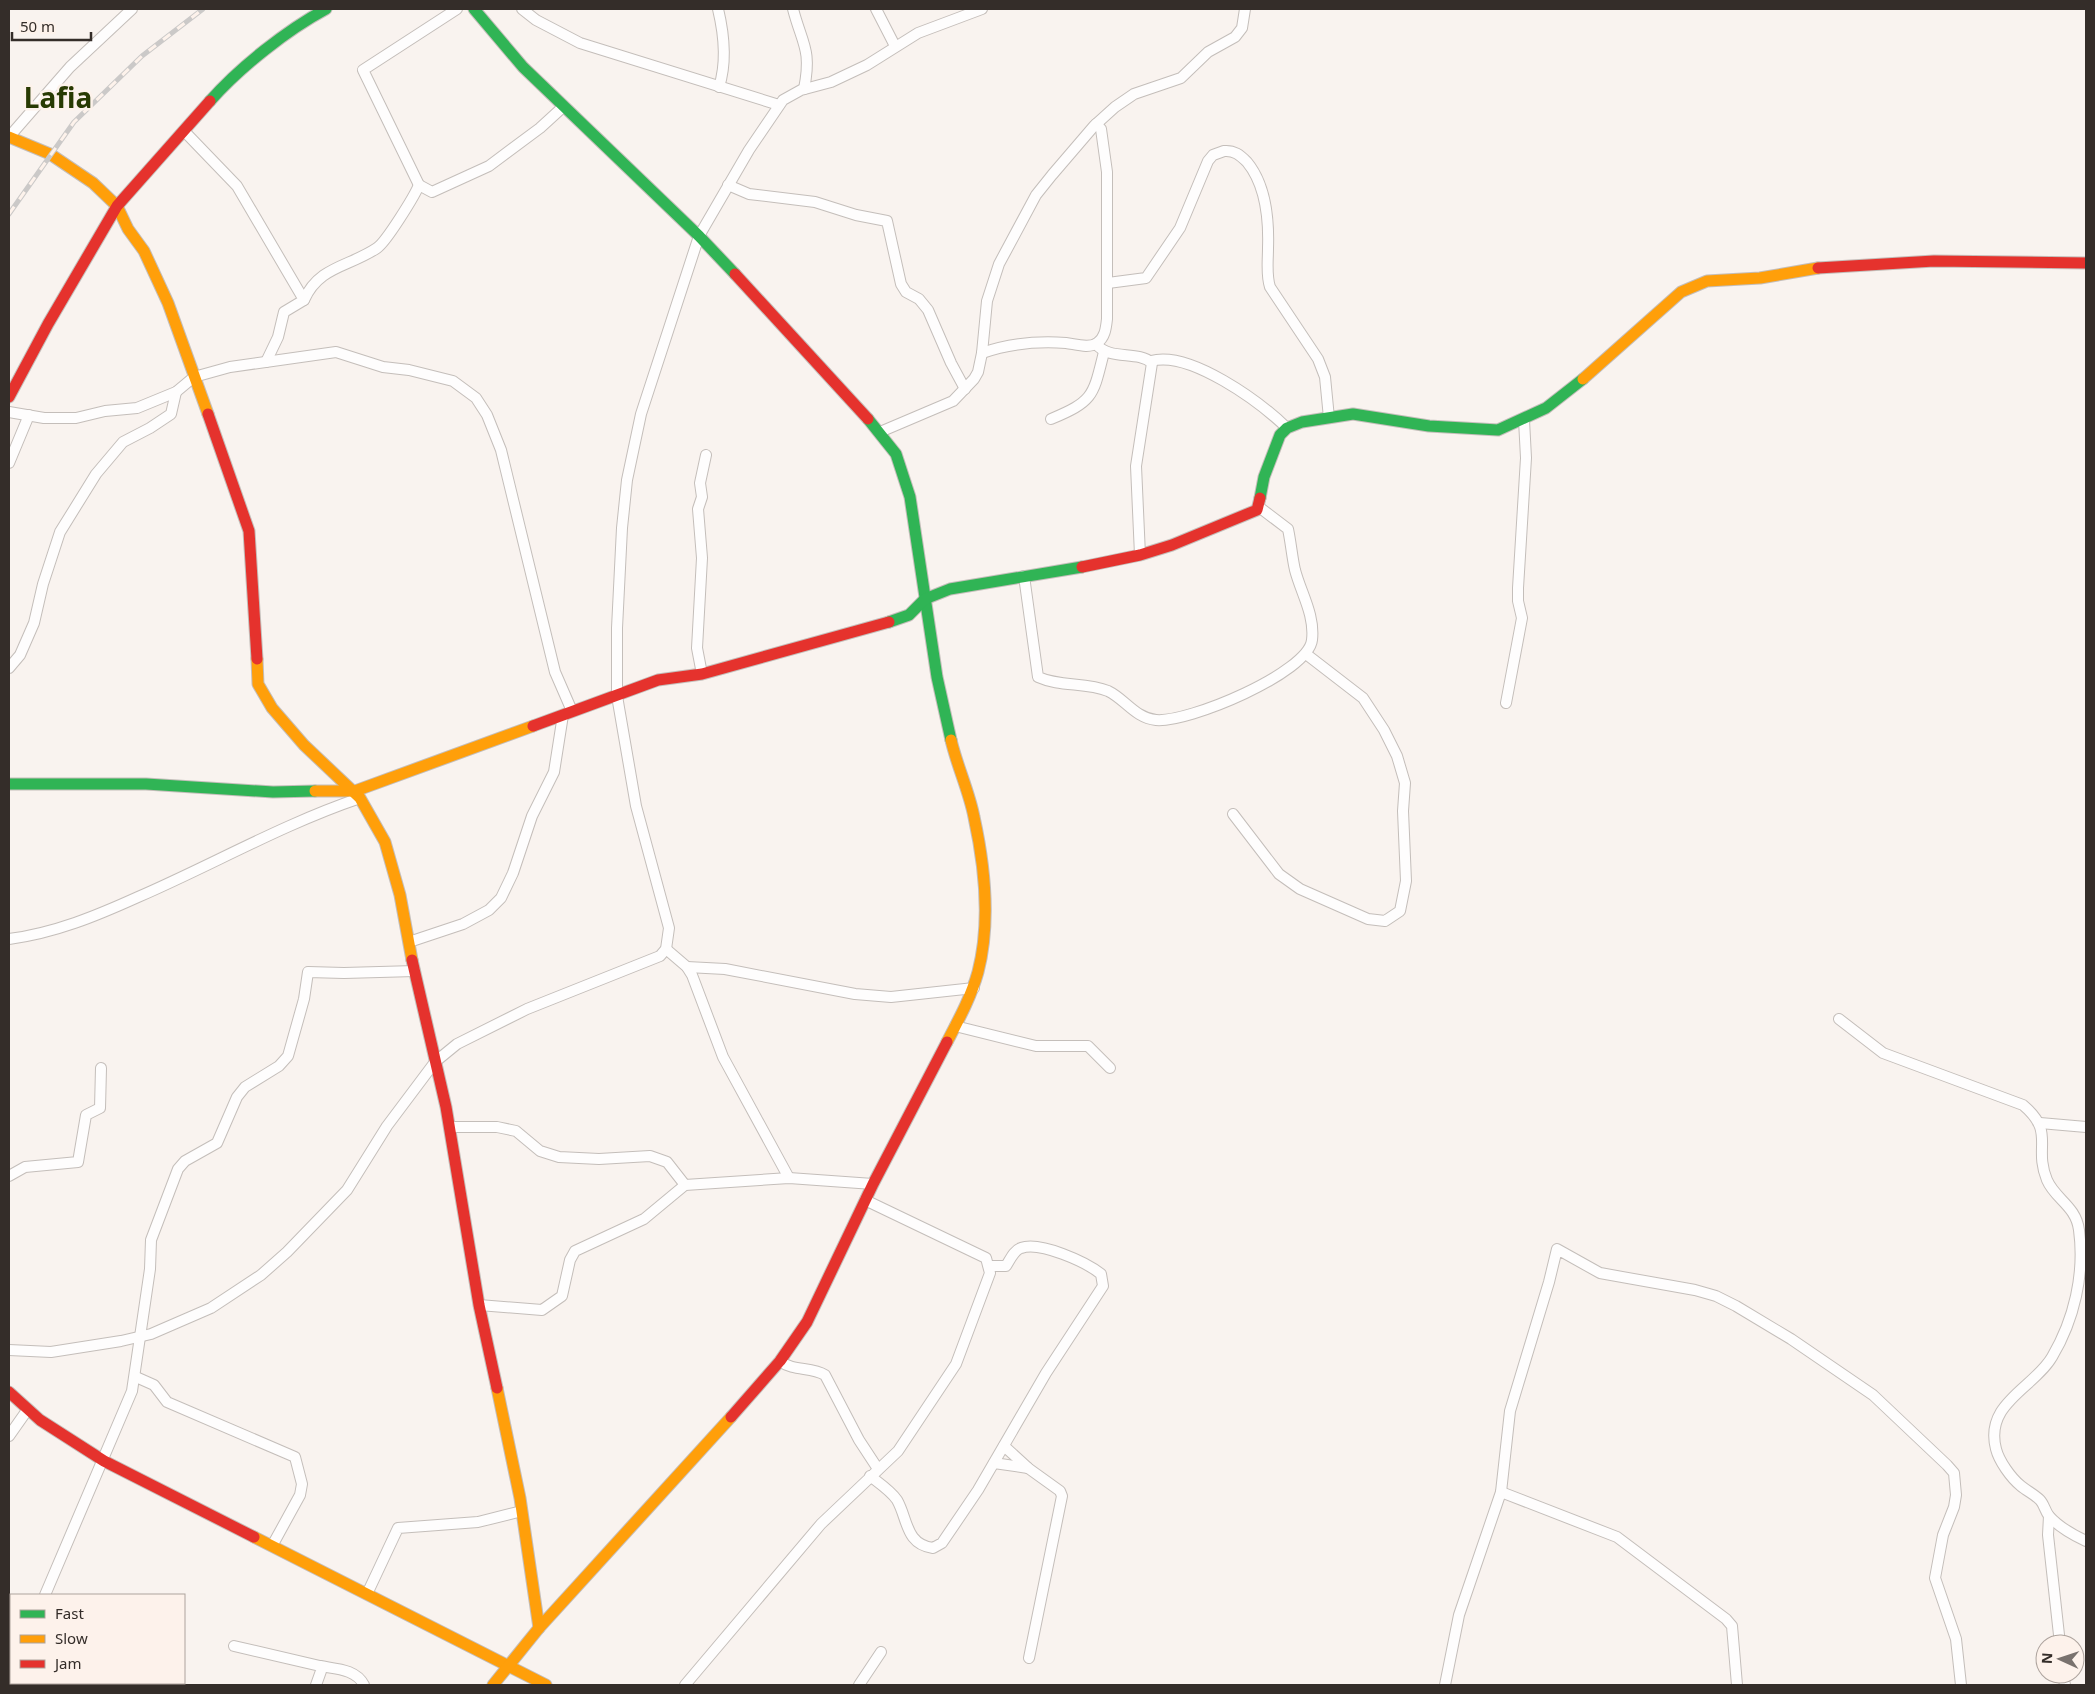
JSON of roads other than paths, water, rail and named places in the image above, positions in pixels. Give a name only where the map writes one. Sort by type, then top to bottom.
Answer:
[{"type":"street","points":[[132,9],[70,67],[9,137],[50,154],[93,184],[118,206],[128,229],[144,251],[168,303],[244,513],[248,531],[254,593],[258,684],[272,708],[304,745],[358,795],[385,842],[400,895],[450,1127],[480,1305],[522,1511],[539,1628]]},
{"type":"street","points":[[9,397],[48,324],[118,206],[214,96],[268,48],[304,21],[326,9]]},
{"type":"street","points":[[457,9],[364,70],[419,185],[432,192],[489,166],[540,128],[563,107]]},
{"type":"street","points":[[474,9],[523,66],[563,107],[699,236],[854,401],[896,454],[910,497],[937,677],[956,761],[974,816],[984,882],[986,927],[974,988],[873,1184],[807,1322],[780,1361],[539,1628],[493,1685]]},
{"type":"street","points":[[522,9],[552,29],[580,43],[779,105]]},
{"type":"street","points":[[718,9],[723,45],[723,68],[719,87]]},
{"type":"street","points":[[793,9],[807,49],[808,68],[804,89]]},
{"type":"street","points":[[876,9],[895,46]]},
{"type":"street","points":[[9,1350],[51,1352],[83,1349],[141,1336],[211,1308],[261,1275],[287,1252],[347,1190],[387,1126],[436,1062],[457,1044],[527,1009],[660,956],[666,949],[668,928],[636,806],[617,696],[617,628],[627,480],[641,414],[699,236],[728,185],[779,105],[804,89],[830,82],[867,66],[895,46],[937,25],[982,9]]},
{"type":"street","points":[[880,432],[941,408],[953,401],[978,372],[982,353],[987,301],[999,264],[1036,195],[1096,124],[1115,107],[1134,94],[1181,78],[1208,52],[1235,36],[1242,28],[1245,9]]},
{"type":"street","points":[[1096,124],[1101,129],[1107,172],[1108,283],[1108,319],[1104,335],[1096,344]]},
{"type":"street","points":[[184,131],[237,186],[273,244],[304,300]]},
{"type":"street","points":[[1108,283],[1146,278],[1180,228],[1210,158],[1224,151],[1237,153],[1253,171],[1266,206],[1269,235],[1268,280],[1270,287],[1318,358],[1325,377],[1329,418]]},
{"type":"street","points":[[266,362],[278,337],[284,312],[304,300],[311,285],[331,270],[379,247],[411,202],[419,185]]},
{"type":"street","points":[[728,185],[749,194],[815,202],[856,216],[887,222],[901,284],[906,292],[919,299],[928,310],[951,363],[965,389]]},
{"type":"street","points":[[9,939],[58,930],[80,922],[194,873],[358,795],[659,679],[680,674],[702,674],[870,630],[909,615],[925,599],[950,589],[1066,570],[1140,555],[1172,545],[1253,512],[1259,507],[1264,477],[1280,435],[1287,428],[1353,414],[1468,430],[1498,430],[1524,420],[1573,389],[1600,362],[1681,292],[1707,281],[1760,278],[1780,273],[1831,266],[1934,261],[2086,264]]},
{"type":"street","points":[[982,353],[1022,344],[1096,344],[1104,352],[1151,361],[1180,362],[1199,367],[1243,392],[1264,406],[1287,428]]},
{"type":"street","points":[[9,412],[76,418],[105,411],[137,408],[176,392],[194,377],[230,367],[336,352],[383,366],[409,370],[453,381],[476,398],[501,450],[552,663],[567,713],[554,772],[532,816],[513,873],[501,898],[490,910],[463,924],[409,942]]},
{"type":"street","points":[[1051,419],[1077,408],[1091,395],[1104,352]]},
{"type":"street","points":[[1140,555],[1136,466],[1153,366],[1151,361]]},
{"type":"street","points":[[9,668],[20,655],[34,623],[43,584],[60,532],[107,458],[123,442],[150,428],[171,414],[176,392]]},
{"type":"street","points":[[9,463],[29,415]]},
{"type":"street","points":[[1506,703],[1522,618],[1518,588],[1526,458],[1524,420]]},
{"type":"street","points":[[702,674],[697,648],[702,550],[698,510],[702,497],[700,483],[706,455]]},
{"type":"street","points":[[1024,576],[1038,677],[1107,691],[1130,709],[1150,718],[1172,718],[1222,704],[1284,670],[1306,654],[1312,641],[1311,618],[1295,571],[1288,529],[1259,507]]},
{"type":"street","points":[[1234,814],[1279,874],[1300,889],[1368,919],[1385,921],[1400,911],[1406,881],[1403,810],[1405,783],[1397,756],[1384,730],[1363,698],[1306,654]]},
{"type":"street","points":[[9,784],[136,784],[358,795]]},
{"type":"street","points":[[666,949],[687,967],[723,1057],[789,1178]]},
{"type":"street","points":[[687,967],[725,969],[855,994],[891,997],[974,988]]},
{"type":"street","points":[[45,1594],[104,1461],[136,1376],[150,1270],[151,1240],[174,1177],[186,1161],[218,1143],[225,1130],[237,1097],[245,1087],[279,1066],[288,1056],[304,999],[308,972],[415,971]]},
{"type":"street","points":[[1839,1019],[1883,1053],[2023,1105],[2040,1123],[2043,1132],[2040,1146],[2047,1180],[2051,1188],[2068,1205],[2079,1228],[2076,1300],[2053,1356],[2003,1406],[1996,1426],[1995,1442],[1999,1456],[2020,1486],[2041,1500],[2049,1516],[2070,1534],[2086,1541]]},
{"type":"street","points":[[955,1026],[1036,1046],[1088,1046],[1110,1068]]},
{"type":"street","points":[[9,1176],[25,1167],[78,1162],[86,1115],[100,1108],[101,1068]]},
{"type":"street","points":[[2040,1123],[2086,1127]]},
{"type":"street","points":[[450,1127],[497,1128],[516,1131],[540,1151],[559,1157],[599,1159],[650,1156],[667,1162],[685,1185]]},
{"type":"street","points":[[480,1305],[542,1310],[562,1296],[570,1260],[575,1252],[644,1219],[685,1185],[789,1178],[873,1184]]},
{"type":"street","points":[[685,1685],[821,1524],[898,1451],[956,1364],[981,1302],[990,1273],[990,1266],[981,1254],[865,1200]]},
{"type":"street","points":[[780,1361],[788,1368],[816,1370],[825,1375],[874,1472],[895,1498],[912,1537],[922,1544],[933,1548],[942,1544],[994,1464],[1046,1373],[1100,1293],[1104,1279],[1101,1274],[1086,1264],[1055,1251],[1030,1247],[1019,1248],[1004,1267],[990,1266]]},
{"type":"street","points":[[1445,1685],[1459,1616],[1501,1492],[1510,1411],[1549,1282],[1556,1249],[1600,1273],[1716,1296],[1736,1306],[1791,1339],[1873,1395],[1954,1473],[1957,1490],[1955,1502],[1943,1535],[1934,1578],[1956,1639],[1961,1685]]},
{"type":"street","points":[[136,1376],[154,1385],[167,1402],[295,1457],[302,1484],[300,1495],[272,1546]]},
{"type":"street","points":[[9,1392],[40,1420],[104,1461],[546,1685]]},
{"type":"street","points":[[9,1436],[28,1409]]},
{"type":"street","points":[[1004,1446],[1028,1468],[1060,1491],[1062,1496],[1028,1658]]},
{"type":"street","points":[[994,1464],[1028,1468]]},
{"type":"street","points":[[1501,1492],[1616,1537],[1726,1619],[1732,1626],[1737,1685]]},
{"type":"street","points":[[367,1594],[398,1528],[478,1522],[522,1511]]},
{"type":"street","points":[[2049,1516],[2048,1536],[2059,1634]]},
{"type":"street","points":[[234,1646],[320,1666],[346,1670],[358,1677],[364,1685]]},
{"type":"street","points":[[859,1685],[881,1652]]},
{"type":"street","points":[[316,1685],[321,1670],[320,1666]]},
{"type":"railway","points":[[9,214],[74,122],[142,56],[203,9]]},
{"type":"district","name":"Lafia","points":[[58,98]]}]
